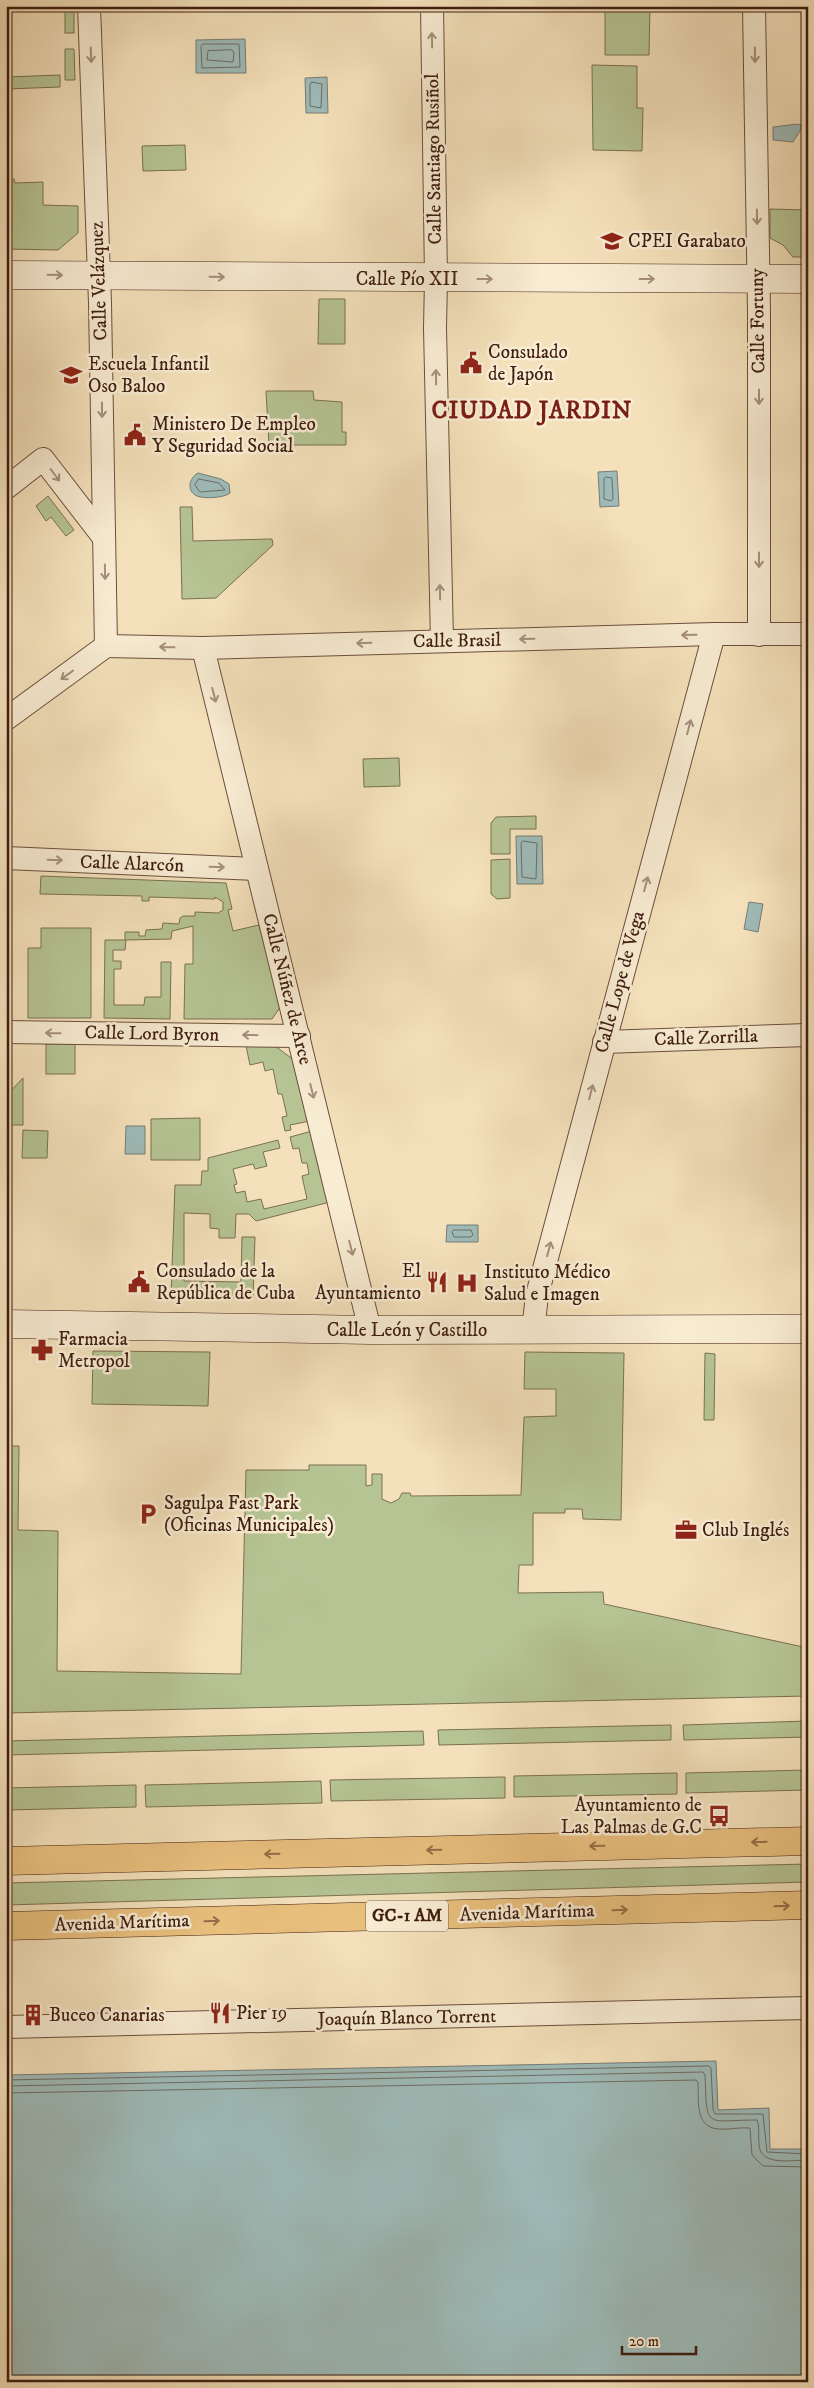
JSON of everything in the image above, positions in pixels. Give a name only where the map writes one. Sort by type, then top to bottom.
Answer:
[{"type":"highway","points":[[6,1861],[808,1841]]},
{"type":"highway","name":"Avenida Marítima","points":[[6,1926],[808,1905]]},
{"type":"street","name":"Calle Velázquez","points":[[89,6],[99,276],[106,646]]},
{"type":"street","name":"Calle Santiago Rusiñol","points":[[432,6],[436,279],[434,328],[442,641]]},
{"type":"street","name":"Calle Fortuny","points":[[754,6],[758,279],[759,635]]},
{"type":"street","name":"Calle Pío XII","points":[[6,275],[436,279],[808,279]]},
{"type":"street","points":[[6,488],[43,459],[104,538]]},
{"type":"street","name":"Calle Brasil","points":[[106,646],[202,648],[714,634],[808,634]]},
{"type":"street","name":"Calle Lope de Vega","points":[[533,1330],[537,1295],[714,634]]},
{"type":"street","points":[[6,719],[106,646]]},
{"type":"street","name":"Calle Núñez de Arce","points":[[202,648],[370,1330]]},
{"type":"street","name":"Calle Alarcón","points":[[6,858],[257,869]]},
{"type":"street","name":"Calle Lord Byron","points":[[6,1032],[299,1036]]},
{"type":"street","name":"Calle Zorrilla","points":[[604,1042],[808,1035]]},
{"type":"street","name":"Calle León y Castillo","points":[[6,1324],[370,1330],[808,1329]]},
{"type":"street","name":"Joaquín Blanco Torrent","points":[[6,2027],[808,2008]]},
{"type":"green space","points":[[65,6],[74,6],[74,33],[65,33]]},
{"type":"green space","points":[[605,6],[650,6],[649,55],[605,55]]},
{"type":"green space","points":[[65,49],[74,49],[75,80],[65,80]]},
{"type":"green space","points":[[592,65],[637,66],[637,108],[643,108],[642,151],[593,150]]},
{"type":"green space","points":[[60,75],[60,87],[6,89],[6,77]]},
{"type":"green space","points":[[185,145],[186,170],[143,171],[142,146]]},
{"type":"green space","points":[[6,179],[14,179],[15,183],[43,182],[43,205],[78,206],[78,233],[58,250],[6,249]]},
{"type":"green space","points":[[770,209],[808,210],[808,257],[793,257],[783,245],[770,238]]},
{"type":"green space","points":[[319,299],[345,299],[345,344],[318,344]]},
{"type":"green space","points":[[266,391],[313,391],[314,400],[342,402],[342,432],[346,432],[346,445],[269,445]]},
{"type":"green space","points":[[48,496],[74,530],[66,536],[51,517],[46,521],[36,506]]},
{"type":"green space","points":[[180,507],[192,507],[193,541],[272,539],[273,545],[216,598],[182,599]]},
{"type":"green space","points":[[399,758],[400,786],[364,787],[363,759]]},
{"type":"green space","points":[[536,816],[536,829],[510,829],[510,854],[491,854],[491,823],[496,817]]},
{"type":"green space","points":[[510,859],[510,898],[497,899],[491,894],[491,860]]},
{"type":"green space","points":[[41,876],[226,883],[232,909],[228,910],[233,931],[259,925],[281,1006],[272,1019],[184,1019],[185,964],[193,964],[193,926],[172,931],[171,939],[126,940],[125,950],[113,950],[113,961],[121,961],[121,969],[114,969],[114,1005],[144,1005],[145,997],[161,997],[161,962],[171,962],[170,1019],[104,1018],[105,940],[125,940],[125,932],[139,932],[139,936],[145,936],[146,930],[162,929],[163,923],[179,924],[180,918],[183,916],[195,916],[195,912],[218,913],[223,910],[223,902],[215,897],[215,899],[149,897],[149,901],[142,901],[142,896],[40,894]]},
{"type":"green space","points":[[41,928],[91,928],[91,1018],[28,1018],[28,948],[41,948]]},
{"type":"green space","points":[[46,1044],[75,1044],[75,1074],[46,1074]]},
{"type":"green space","points":[[246,1046],[275,1046],[294,1060],[310,1121],[290,1125],[291,1130],[285,1131],[282,1117],[287,1116],[282,1094],[278,1094],[273,1069],[265,1071],[263,1062],[250,1065]]},
{"type":"green space","points":[[23,1078],[23,1125],[6,1125],[6,1096]]},
{"type":"green space","points":[[200,1118],[200,1160],[151,1160],[151,1119]]},
{"type":"green space","points":[[23,1130],[48,1131],[47,1158],[22,1158]]},
{"type":"green space","points":[[312,1131],[330,1202],[256,1221],[249,1214],[236,1214],[235,1238],[219,1238],[219,1229],[210,1228],[210,1214],[184,1213],[184,1281],[241,1282],[242,1237],[255,1237],[253,1298],[171,1297],[175,1185],[201,1185],[202,1171],[208,1171],[208,1158],[278,1140],[280,1148],[263,1152],[267,1166],[255,1169],[253,1164],[233,1169],[237,1184],[234,1185],[236,1193],[245,1191],[247,1202],[261,1199],[264,1209],[307,1199],[302,1176],[309,1174],[307,1163],[302,1163],[299,1148],[293,1149],[290,1137]]},
{"type":"green space","points":[[93,1351],[210,1352],[208,1406],[92,1404]]},
{"type":"green space","points":[[525,1352],[624,1353],[621,1520],[583,1519],[582,1509],[565,1509],[565,1513],[533,1513],[533,1565],[519,1565],[518,1593],[603,1592],[604,1604],[808,1648],[808,1696],[6,1713],[6,1446],[19,1446],[18,1530],[58,1531],[57,1671],[241,1674],[246,1470],[309,1470],[309,1465],[366,1465],[366,1486],[372,1485],[372,1474],[382,1474],[382,1499],[391,1503],[399,1499],[402,1493],[410,1493],[411,1496],[521,1495],[524,1417],[556,1416],[556,1389],[524,1389]]},
{"type":"green space","points":[[705,1353],[715,1354],[714,1420],[704,1420]]},
{"type":"green space","points":[[808,1721],[808,1737],[684,1740],[683,1725]]},
{"type":"green space","points":[[671,1725],[671,1740],[439,1745],[438,1730]]},
{"type":"green space","points":[[423,1731],[424,1745],[6,1755],[6,1741]]},
{"type":"green space","points":[[808,1770],[808,1790],[686,1793],[686,1773]]},
{"type":"green space","points":[[677,1773],[677,1794],[514,1797],[514,1776]]},
{"type":"green space","points":[[505,1777],[505,1798],[331,1801],[330,1780]]},
{"type":"green space","points":[[321,1781],[322,1803],[146,1807],[145,1785]]},
{"type":"green space","points":[[136,1785],[136,1807],[6,1810],[6,1788]]},
{"type":"green space","points":[[808,1864],[808,1882],[6,1905],[6,1883]]},
{"type":"water","points":[[245,39],[246,73],[196,73],[196,40]]},
{"type":"water","points":[[327,77],[328,113],[306,113],[305,78]]},
{"type":"water","points":[[6,96],[11,96],[11,125],[6,125]]},
{"type":"water","points":[[798,124],[803,126],[793,142],[773,140],[773,127]]},
{"type":"water","points":[[617,471],[619,506],[600,507],[598,472]]},
{"type":"water","points":[[198,473],[221,479],[229,484],[230,493],[214,498],[197,496],[191,491],[190,484],[192,478]]},
{"type":"water","points":[[516,836],[542,836],[543,884],[517,884]]},
{"type":"water","points":[[749,902],[763,904],[758,932],[744,929]]},
{"type":"water","points":[[126,1126],[145,1126],[145,1154],[125,1154]]},
{"type":"water","points":[[447,1225],[478,1225],[478,1242],[446,1242]]},
{"type":"water","points":[[716,2061],[718,2110],[769,2108],[770,2149],[808,2149],[808,2382],[6,2382],[6,2075]]},
{"type":"place","name":"CPEI Garabato","points":[[612,241]]},
{"type":"place","name":"Consulado de Japón","points":[[471,363]]},
{"type":"place","name":"Escuela Infantil Oso Baloo","points":[[71,375]]},
{"type":"place","name":"Ministero De Empleo Y Seguridad Social","points":[[135,435]]},
{"type":"place","name":"Consulado de la República de Cuba","points":[[139,1282]]},
{"type":"place","name":"El Ayuntamiento","points":[[437,1282]]},
{"type":"place","name":"Instituto Médico Salud e Imagen","points":[[467,1283]]},
{"type":"place","name":"Farmacia Metropol","points":[[42,1350]]},
{"type":"place","name":"Sagulpa Fast Park (Oficinas Municipales)","points":[[148,1514]]},
{"type":"place","name":"Club Inglés","points":[[686,1530]]},
{"type":"place","name":"Ayuntamiento de Las Palmas de G.C","points":[[719,1816]]},
{"type":"place","name":"Pier 19","points":[[220,2013]]},
{"type":"place","name":"Buceo Canarias","points":[[33,2015]]},
{"type":"district","name":"CIUDAD JARDIN","points":[[532,411]]}]
